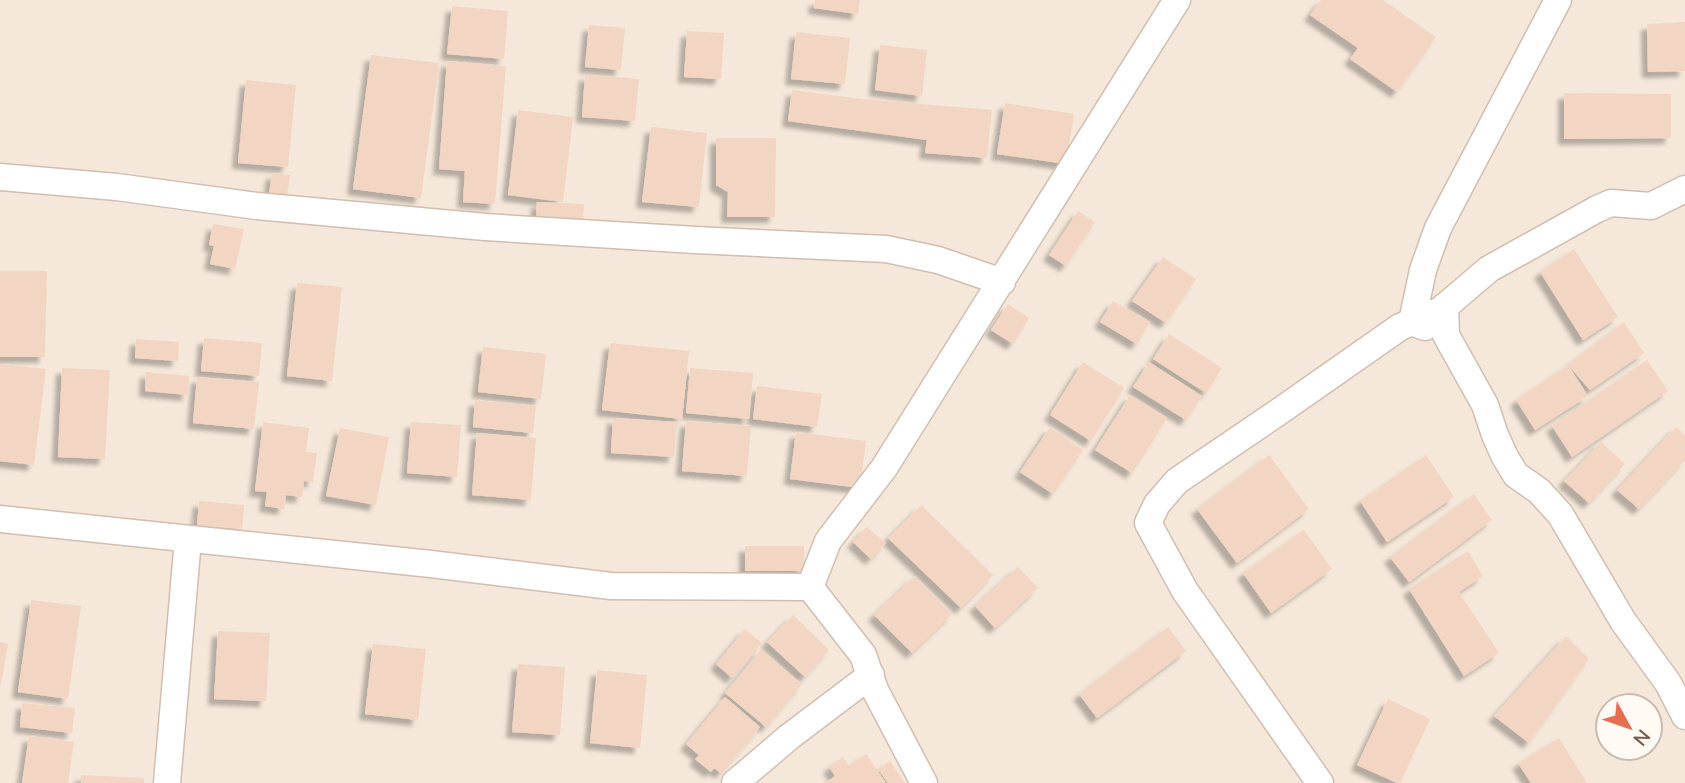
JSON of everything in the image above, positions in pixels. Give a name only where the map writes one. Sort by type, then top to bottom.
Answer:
[{"type":"street","points":[[810,587],[828,541],[884,468],[1177,0]]},
{"type":"street","points":[[1412,322],[1423,270],[1438,228],[1558,0]]},
{"type":"street","points":[[0,177],[117,187],[257,206],[472,225],[886,249],[938,260],[1002,282]]},
{"type":"street","points":[[1320,783],[1185,591],[1148,523],[1157,504],[1177,481],[1399,327],[1441,310],[1489,269],[1611,203],[1651,206],[1685,189]]},
{"type":"street","points":[[1445,306],[1446,335],[1486,405],[1505,457],[1516,475],[1539,491],[1560,514],[1623,621],[1668,683],[1685,716]]},
{"type":"street","points":[[1412,322],[1446,335]]},
{"type":"street","points":[[0,519],[611,586],[810,587]]},
{"type":"street","points":[[167,783],[188,539]]},
{"type":"street","points":[[810,587],[863,655],[875,690],[924,783]]},
{"type":"street","points":[[735,783],[789,737],[871,675]]},
{"type":"shaded area","points":[[0,0],[1685,0],[1685,783],[0,783]]},
{"type":"building","points":[[815,0],[860,0],[858,14],[814,8]]},
{"type":"building","points":[[1321,0],[1383,0],[1436,37],[1397,92],[1350,59],[1358,48],[1310,15]]},
{"type":"building","points":[[452,6],[508,11],[504,59],[447,54]]},
{"type":"building","points":[[1685,22],[1685,71],[1648,72],[1647,24]]},
{"type":"building","points":[[589,25],[625,28],[621,70],[585,67]]},
{"type":"building","points":[[687,31],[724,33],[721,79],[684,77]]},
{"type":"building","points":[[796,32],[850,38],[845,84],[791,79]]},
{"type":"building","points":[[880,45],[927,50],[922,96],[875,90]]},
{"type":"building","points":[[371,55],[439,63],[421,198],[353,189]]},
{"type":"building","points":[[447,61],[506,66],[495,204],[463,202],[465,171],[439,169]]},
{"type":"building","points":[[585,75],[639,79],[635,121],[582,117]]},
{"type":"building","points":[[246,80],[296,85],[288,167],[238,163]]},
{"type":"building","points":[[792,90],[992,110],[987,158],[925,153],[927,140],[788,121]]},
{"type":"building","points":[[1564,93],[1671,94],[1671,138],[1564,139]]},
{"type":"building","points":[[1005,103],[1074,114],[1066,164],[997,154]]},
{"type":"building","points":[[518,110],[573,117],[563,202],[508,195]]},
{"type":"building","points":[[651,127],[707,133],[699,207],[642,202]]},
{"type":"building","points":[[716,138],[776,138],[775,217],[727,217],[728,192],[716,185]]},
{"type":"building","points":[[272,173],[290,175],[287,196],[269,194]]},
{"type":"building","points":[[537,202],[584,204],[583,220],[536,217]]},
{"type":"building","points":[[1078,211],[1095,222],[1066,266],[1049,255]]},
{"type":"building","points":[[213,224],[244,229],[235,269],[210,264],[214,246],[209,245]]},
{"type":"building","points":[[1574,249],[1618,317],[1583,340],[1540,272]]},
{"type":"building","points":[[1163,257],[1196,279],[1166,323],[1132,301]]},
{"type":"building","points":[[0,271],[47,271],[45,357],[0,357]]},
{"type":"building","points":[[297,283],[342,287],[332,381],[287,376]]},
{"type":"building","points":[[1113,301],[1150,322],[1137,344],[1100,322]]},
{"type":"building","points":[[1008,304],[1029,318],[1013,344],[991,330]]},
{"type":"building","points":[[1624,322],[1644,353],[1590,390],[1568,365]]},
{"type":"building","points":[[1169,334],[1222,368],[1206,393],[1153,359]]},
{"type":"building","points":[[204,338],[262,343],[259,376],[201,371]]},
{"type":"building","points":[[136,339],[179,342],[178,361],[135,358]]},
{"type":"building","points":[[610,343],[689,351],[682,419],[602,410]]},
{"type":"building","points":[[483,347],[546,354],[541,399],[478,392]]},
{"type":"building","points":[[1647,360],[1668,391],[1572,457],[1552,426]]},
{"type":"building","points":[[1083,362],[1124,388],[1091,441],[1050,415]]},
{"type":"building","points":[[1149,362],[1202,396],[1186,420],[1133,387]]},
{"type":"building","points":[[0,364],[46,369],[34,465],[0,461]]},
{"type":"building","points":[[1568,365],[1588,396],[1535,430],[1516,400]]},
{"type":"building","points":[[62,368],[110,370],[105,459],[58,457]]},
{"type":"building","points":[[690,368],[753,373],[749,419],[686,413]]},
{"type":"building","points":[[146,372],[189,376],[188,395],[145,391]]},
{"type":"building","points":[[197,377],[259,382],[254,429],[193,423]]},
{"type":"building","points":[[757,386],[822,394],[817,427],[753,419]]},
{"type":"building","points":[[1130,395],[1167,418],[1132,473],[1095,450]]},
{"type":"building","points":[[475,400],[536,406],[533,433],[473,427]]},
{"type":"building","points":[[613,418],[677,422],[674,457],[611,453]]},
{"type":"building","points":[[686,421],[751,426],[747,476],[682,471]]},
{"type":"building","points":[[263,422],[309,428],[306,452],[317,453],[313,482],[304,481],[302,497],[286,495],[284,509],[265,506],[267,492],[255,491]]},
{"type":"building","points":[[411,422],[461,425],[457,477],[407,473]]},
{"type":"building","points":[[1050,427],[1083,450],[1053,494],[1020,472]]},
{"type":"building","points":[[1676,427],[1685,435],[1685,460],[1639,509],[1617,490]]},
{"type":"building","points":[[340,428],[389,437],[376,505],[326,496]]},
{"type":"building","points":[[796,432],[866,441],[860,488],[790,479]]},
{"type":"building","points":[[477,433],[536,438],[531,500],[472,495]]},
{"type":"building","points":[[1601,442],[1625,464],[1589,503],[1564,481]]},
{"type":"building","points":[[1269,455],[1309,509],[1237,563],[1197,509]]},
{"type":"building","points":[[1426,455],[1454,497],[1387,542],[1360,501]]},
{"type":"building","points":[[1474,494],[1492,520],[1409,582],[1390,557]]},
{"type":"building","points":[[199,501],[244,505],[242,529],[197,526]]},
{"type":"building","points":[[921,505],[993,575],[961,608],[888,538]]},
{"type":"building","points":[[867,527],[886,543],[871,559],[853,542]]},
{"type":"building","points":[[1304,530],[1332,569],[1271,613],[1243,573]]},
{"type":"building","points":[[745,546],[804,546],[804,571],[745,571]]},
{"type":"building","points":[[1468,551],[1483,576],[1459,592],[1499,653],[1464,676],[1409,589]]},
{"type":"building","points":[[1018,567],[1038,588],[995,628],[975,606]]},
{"type":"building","points":[[915,576],[952,614],[912,653],[874,615]]},
{"type":"building","points":[[31,600],[81,606],[68,699],[18,692]]},
{"type":"building","points":[[793,615],[829,650],[805,677],[767,642]]},
{"type":"building","points":[[1168,627],[1186,651],[1097,718],[1079,694]]},
{"type":"building","points":[[745,629],[762,643],[732,678],[716,664]]},
{"type":"building","points":[[218,631],[270,633],[266,701],[214,699]]},
{"type":"building","points":[[1566,636],[1589,659],[1529,743],[1494,716]]},
{"type":"building","points":[[0,642],[8,644],[1,684],[0,684]]},
{"type":"building","points":[[373,644],[426,649],[418,720],[365,714]]},
{"type":"building","points":[[761,650],[802,684],[766,727],[725,693]]},
{"type":"building","points":[[518,664],[565,667],[560,735],[512,732]]},
{"type":"building","points":[[597,670],[647,675],[640,748],[590,743]]},
{"type":"building","points":[[725,697],[760,727],[721,773],[714,768],[711,772],[695,759],[699,755],[686,744]]},
{"type":"building","points":[[1388,699],[1430,719],[1400,783],[1357,765]]},
{"type":"building","points":[[22,703],[75,708],[72,733],[20,727]]},
{"type":"building","points":[[29,736],[74,742],[68,783],[22,783]]},
{"type":"building","points":[[1559,738],[1587,783],[1531,783],[1518,763]]},
{"type":"building","points":[[866,754],[886,783],[825,783],[835,776],[829,767],[843,757],[849,766]]},
{"type":"building","points":[[890,761],[905,783],[888,783],[878,769]]},
{"type":"building","points":[[81,775],[144,778],[144,783],[81,783]]}]
